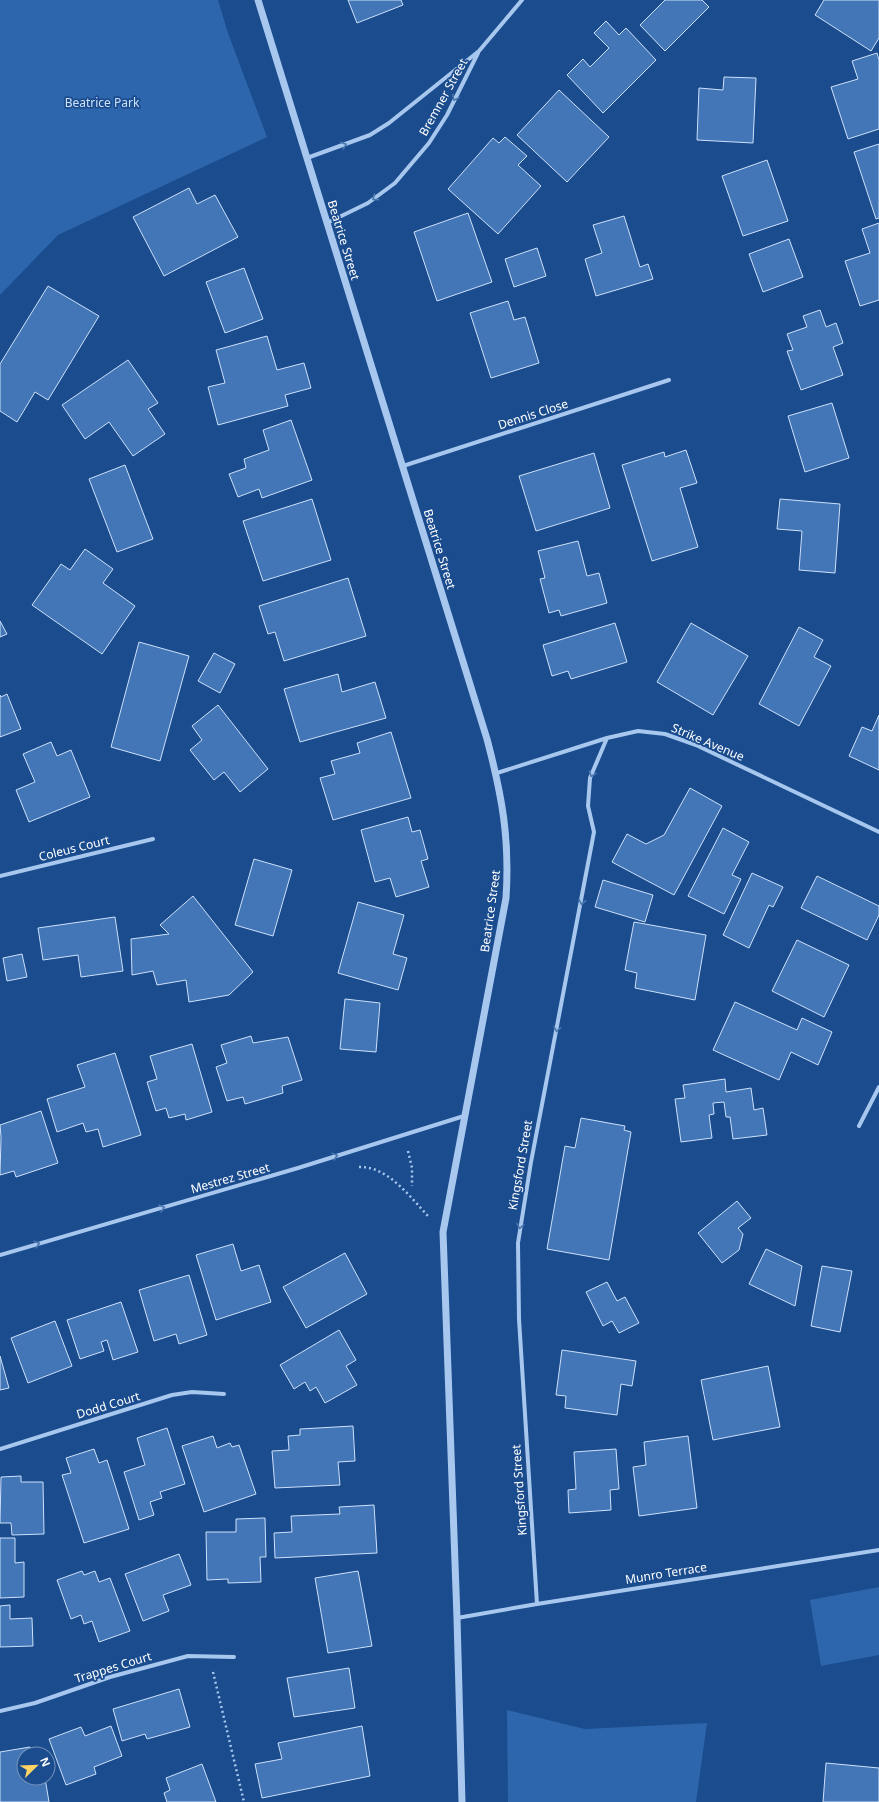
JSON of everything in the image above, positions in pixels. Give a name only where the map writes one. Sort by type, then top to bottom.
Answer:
[{"type":"street","name":"Beatrice Street","points":[[258,0],[497,773],[507,835],[508,867],[506,898],[464,1116]]},
{"type":"street","name":"Bremner Street","points":[[307,158],[370,135],[389,122],[479,51],[522,0]]},
{"type":"street","name":"Bremner Street","points":[[327,223],[368,203],[395,183],[433,138],[447,115],[479,51]]},
{"type":"street","name":"Dennis Close","points":[[403,466],[669,380]]},
{"type":"street","name":"Strike Avenue","points":[[497,773],[607,738],[638,731],[665,734],[696,745],[879,832]]},
{"type":"street","name":"Kingsford Street","points":[[537,1604],[519,1319],[518,1243],[531,1162],[594,832],[588,806],[590,778],[607,738]]},
{"type":"street","name":"Coleus Court","points":[[0,876],[153,839]]},
{"type":"street","points":[[859,1126],[879,1087]]},
{"type":"street","points":[[462,1802],[443,1232],[464,1116]]},
{"type":"street","name":"Mestrez Street","points":[[0,1255],[291,1170],[464,1116]]},
{"type":"street","name":"Dodd Court","points":[[0,1450],[172,1395],[192,1392],[224,1394]]},
{"type":"street","name":"Munro Terrace","points":[[457,1618],[879,1550]]},
{"type":"street","name":"Trappes Court","points":[[0,1711],[35,1703],[110,1677],[188,1656],[234,1657]]},
{"type":"path","points":[[408,1151],[412,1168],[412,1186]]},
{"type":"path","points":[[356,1168],[362,1167],[380,1172],[401,1187],[443,1232]]},
{"type":"path","points":[[209,1656],[244,1802]]},
{"type":"green space","name":"Beatrice Park","points":[[0,0],[218,0],[228,33],[267,137],[58,235],[0,295]]},
{"type":"green space","points":[[879,1587],[879,1655],[821,1666],[810,1600]]},
{"type":"green space","points":[[507,1710],[585,1729],[707,1723],[696,1802],[508,1802]]},
{"type":"building","points":[[348,0],[401,0],[403,5],[357,23]]},
{"type":"building","points":[[665,0],[702,0],[709,7],[665,51],[640,25]]},
{"type":"building","points":[[824,0],[879,0],[879,38],[871,51],[815,15]]},
{"type":"building","points":[[606,21],[619,35],[626,28],[656,60],[603,113],[567,75],[583,59],[590,67],[609,48],[594,33]]},
{"type":"building","points":[[877,53],[879,60],[879,129],[848,139],[831,87],[858,79],[852,61]]},
{"type":"building","points":[[724,77],[756,78],[753,143],[697,140],[699,88],[723,90]]},
{"type":"building","points":[[559,90],[609,137],[567,182],[517,135]]},
{"type":"building","points":[[505,137],[527,156],[518,165],[541,186],[498,234],[448,189],[493,138],[499,143]]},
{"type":"building","points":[[879,144],[879,218],[876,219],[854,152]]},
{"type":"building","points":[[767,160],[788,221],[743,236],[722,176]]},
{"type":"building","points":[[189,188],[197,204],[215,195],[238,237],[164,276],[133,217]]},
{"type":"building","points":[[468,213],[492,282],[437,301],[414,232]]},
{"type":"building","points":[[624,216],[640,267],[648,264],[653,279],[596,296],[585,259],[602,253],[593,225]]},
{"type":"building","points":[[879,223],[879,300],[860,306],[845,261],[870,253],[862,229]]},
{"type":"building","points":[[789,239],[803,277],[763,292],[749,254]]},
{"type":"building","points":[[537,248],[546,276],[514,287],[505,259]]},
{"type":"building","points":[[244,268],[263,319],[225,333],[206,282]]},
{"type":"building","points":[[48,286],[99,316],[48,400],[35,392],[17,422],[0,411],[0,364]]},
{"type":"building","points":[[508,301],[514,320],[525,317],[539,363],[491,378],[470,313]]},
{"type":"building","points":[[820,310],[826,327],[836,323],[843,343],[833,347],[843,375],[801,390],[787,351],[793,350],[787,334],[807,327],[803,316]]},
{"type":"building","points":[[267,336],[277,370],[304,363],[311,388],[285,395],[288,406],[218,425],[208,387],[225,383],[216,350]]},
{"type":"building","points":[[128,360],[158,403],[148,409],[165,434],[133,456],[109,422],[85,439],[62,405]]},
{"type":"building","points":[[832,403],[849,458],[805,472],[788,416]]},
{"type":"building","points":[[291,420],[312,480],[262,498],[259,489],[238,497],[229,474],[246,468],[244,459],[269,450],[263,430]]},
{"type":"building","points":[[686,450],[697,483],[680,488],[698,547],[652,561],[622,465],[664,452],[665,457]]},
{"type":"building","points":[[594,453],[610,508],[536,531],[519,476]]},
{"type":"building","points":[[125,465],[153,539],[117,552],[89,479]]},
{"type":"building","points":[[312,499],[331,560],[263,581],[243,521]]},
{"type":"building","points":[[780,499],[840,504],[835,573],[799,570],[802,531],[777,529]]},
{"type":"building","points":[[578,541],[587,576],[599,573],[607,603],[561,616],[559,610],[549,613],[540,579],[545,578],[538,551]]},
{"type":"building","points":[[85,549],[113,569],[103,583],[135,606],[102,654],[32,605],[61,564],[70,570]]},
{"type":"building","points":[[348,578],[366,636],[284,661],[275,632],[268,634],[259,606]]},
{"type":"building","points":[[0,621],[7,634],[0,637]]},
{"type":"building","points":[[615,623],[627,662],[571,679],[568,671],[552,676],[543,645]]},
{"type":"building","points":[[691,623],[748,656],[713,715],[657,682]]},
{"type":"building","points":[[799,627],[823,640],[814,657],[831,666],[799,726],[759,704]]},
{"type":"building","points":[[139,642],[189,656],[160,761],[111,747]]},
{"type":"building","points":[[214,653],[235,664],[220,693],[198,681]]},
{"type":"building","points":[[338,674],[342,692],[375,682],[386,718],[300,742],[284,689]]},
{"type":"building","points":[[7,694],[21,729],[0,737],[0,695],[1,697]]},
{"type":"building","points":[[218,705],[268,769],[240,792],[224,772],[214,780],[190,750],[202,740],[192,726]]},
{"type":"building","points":[[879,715],[879,770],[849,756],[862,727],[872,731]]},
{"type":"building","points":[[391,732],[411,798],[333,820],[320,778],[335,774],[331,761],[360,753],[357,743]]},
{"type":"building","points":[[51,742],[57,756],[71,750],[90,797],[29,822],[16,790],[35,782],[23,754]]},
{"type":"building","points":[[690,788],[722,806],[674,895],[612,862],[627,834],[646,844],[664,835]]},
{"type":"building","points":[[408,817],[412,832],[420,830],[428,859],[421,861],[429,887],[396,897],[390,878],[375,882],[361,830]]},
{"type":"building","points":[[723,828],[749,842],[732,875],[741,879],[724,914],[688,896]]},
{"type":"building","points":[[254,859],[292,870],[273,936],[235,925]]},
{"type":"building","points":[[752,873],[783,887],[773,907],[769,905],[749,948],[723,935]]},
{"type":"building","points":[[817,876],[879,906],[879,915],[867,940],[801,908]]},
{"type":"building","points":[[603,880],[653,895],[645,922],[595,907]]},
{"type":"building","points":[[193,896],[253,972],[229,995],[189,1002],[186,980],[157,985],[153,971],[132,975],[131,939],[169,934],[160,925]]},
{"type":"building","points":[[358,902],[404,915],[393,954],[407,958],[398,990],[338,973]]},
{"type":"building","points":[[115,917],[123,971],[81,977],[78,955],[43,960],[38,928]]},
{"type":"building","points":[[634,922],[706,935],[695,1000],[635,988],[637,973],[625,970]]},
{"type":"building","points":[[797,940],[849,965],[824,1017],[772,991]]},
{"type":"building","points":[[22,954],[27,977],[7,981],[3,958]]},
{"type":"building","points":[[345,999],[380,1003],[376,1052],[340,1049]]},
{"type":"building","points":[[735,1002],[797,1030],[802,1018],[832,1032],[818,1065],[791,1052],[779,1080],[713,1050]]},
{"type":"building","points":[[251,1036],[253,1043],[288,1037],[302,1080],[282,1086],[283,1093],[245,1104],[243,1097],[227,1101],[216,1067],[227,1063],[221,1045]]},
{"type":"building","points":[[192,1044],[212,1112],[186,1120],[185,1114],[169,1118],[166,1108],[156,1111],[147,1082],[157,1079],[150,1056]]},
{"type":"building","points":[[115,1053],[141,1135],[103,1147],[98,1129],[86,1132],[83,1123],[57,1132],[47,1099],[85,1087],[77,1065]]},
{"type":"building","points":[[725,1079],[726,1092],[751,1088],[754,1110],[763,1108],[767,1135],[733,1139],[730,1117],[726,1117],[724,1102],[713,1103],[714,1114],[709,1115],[712,1138],[681,1142],[675,1099],[685,1098],[683,1085]]},
{"type":"building","points":[[41,1111],[58,1163],[16,1177],[14,1171],[0,1175],[0,1125]]},
{"type":"building","points":[[581,1118],[625,1126],[624,1130],[631,1132],[609,1260],[547,1249],[565,1146],[575,1148]]},
{"type":"building","points":[[737,1201],[751,1218],[738,1228],[743,1234],[739,1250],[722,1263],[698,1233]]},
{"type":"building","points":[[233,1244],[241,1271],[259,1265],[271,1302],[216,1320],[196,1255]]},
{"type":"building","points":[[766,1249],[802,1266],[795,1306],[749,1284]]},
{"type":"building","points":[[345,1253],[367,1294],[306,1328],[283,1287]]},
{"type":"building","points":[[822,1266],[852,1271],[840,1332],[811,1326]]},
{"type":"building","points":[[189,1275],[207,1335],[179,1344],[176,1334],[154,1341],[139,1290]]},
{"type":"building","points":[[607,1282],[617,1301],[625,1297],[639,1323],[619,1333],[612,1321],[603,1326],[586,1292]]},
{"type":"building","points":[[121,1302],[138,1352],[113,1360],[107,1340],[101,1342],[104,1351],[80,1359],[67,1320]]},
{"type":"building","points":[[55,1321],[72,1366],[28,1383],[11,1338]]},
{"type":"building","points":[[339,1330],[356,1360],[346,1366],[357,1385],[325,1403],[316,1387],[310,1391],[305,1382],[294,1389],[280,1365]]},
{"type":"building","points":[[562,1350],[636,1361],[632,1386],[621,1384],[617,1415],[565,1408],[566,1396],[556,1395]]},
{"type":"building","points":[[0,1356],[9,1388],[0,1390]]},
{"type":"building","points":[[768,1366],[780,1427],[713,1440],[701,1380]]},
{"type":"building","points":[[353,1426],[355,1461],[338,1462],[340,1485],[275,1488],[272,1451],[289,1450],[288,1436],[300,1435],[300,1429]]},
{"type":"building","points":[[167,1428],[185,1484],[160,1492],[162,1498],[150,1502],[154,1515],[139,1520],[124,1472],[145,1465],[137,1438]]},
{"type":"building","points":[[213,1436],[217,1448],[230,1443],[232,1447],[239,1445],[256,1494],[204,1512],[182,1446]]},
{"type":"building","points":[[688,1436],[697,1508],[639,1516],[633,1467],[646,1465],[644,1442]]},
{"type":"building","points":[[94,1449],[99,1463],[107,1460],[129,1529],[84,1543],[62,1475],[71,1473],[66,1458]]},
{"type":"building","points":[[616,1449],[619,1489],[610,1490],[611,1510],[569,1513],[568,1490],[576,1489],[574,1452]]},
{"type":"building","points":[[21,1476],[21,1482],[43,1482],[44,1534],[12,1535],[11,1523],[0,1523],[1,1477]]},
{"type":"building","points":[[374,1505],[377,1553],[275,1558],[274,1533],[292,1532],[291,1516],[340,1514],[339,1507]]},
{"type":"building","points":[[265,1518],[266,1557],[260,1557],[261,1582],[228,1583],[228,1579],[207,1580],[206,1532],[236,1532],[236,1519]]},
{"type":"building","points":[[0,1538],[15,1538],[15,1563],[24,1562],[24,1597],[0,1598]]},
{"type":"building","points":[[179,1554],[191,1585],[163,1595],[169,1611],[143,1621],[125,1574]]},
{"type":"building","points":[[82,1571],[84,1575],[95,1571],[99,1582],[110,1578],[130,1631],[99,1642],[92,1621],[84,1624],[81,1615],[71,1619],[57,1580]]},
{"type":"building","points":[[358,1571],[372,1646],[328,1653],[315,1578]]},
{"type":"building","points":[[10,1605],[10,1619],[32,1618],[33,1646],[0,1647],[0,1606]]},
{"type":"building","points":[[349,1668],[355,1708],[294,1717],[287,1678]]},
{"type":"building","points":[[179,1689],[190,1727],[147,1739],[145,1734],[122,1741],[113,1709]]},
{"type":"building","points":[[111,1726],[122,1756],[94,1767],[96,1774],[66,1785],[56,1758],[56,1746],[52,1746],[49,1739],[81,1727],[85,1736]]},
{"type":"building","points":[[362,1726],[370,1776],[262,1798],[255,1764],[282,1759],[278,1743]]},
{"type":"building","points":[[16,1749],[16,1786],[46,1786],[49,1802],[0,1802],[0,1752]]},
{"type":"building","points":[[826,1763],[879,1768],[879,1802],[823,1802]]},
{"type":"building","points":[[202,1764],[216,1802],[167,1802],[164,1793],[170,1790],[166,1778]]}]
